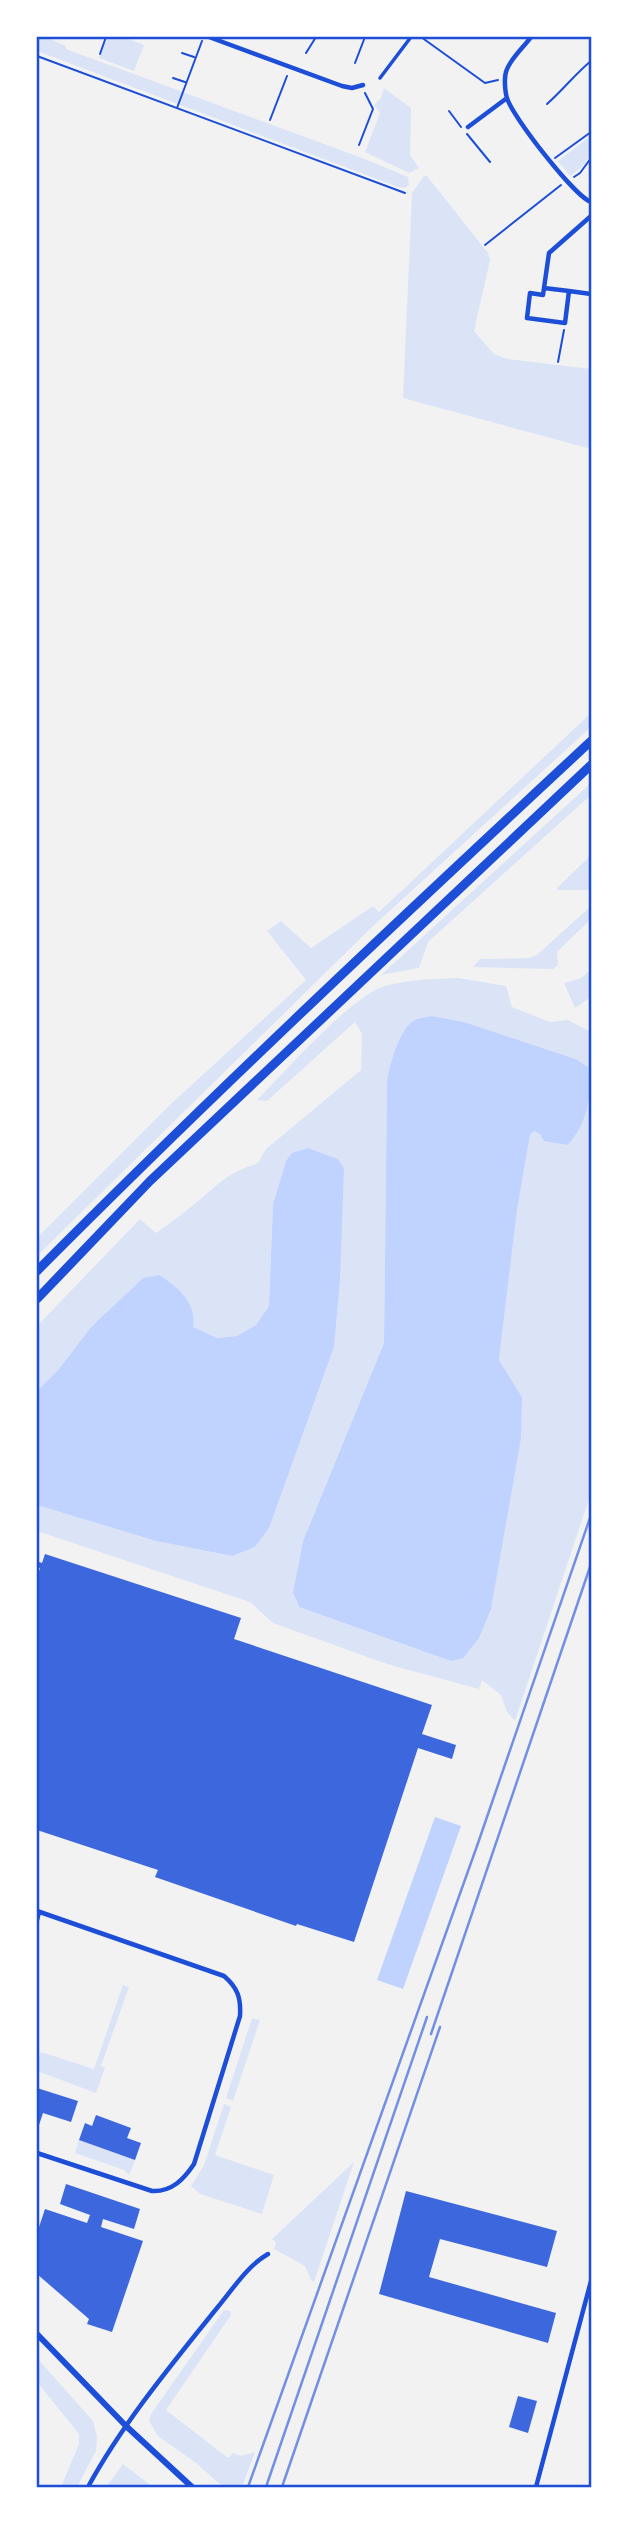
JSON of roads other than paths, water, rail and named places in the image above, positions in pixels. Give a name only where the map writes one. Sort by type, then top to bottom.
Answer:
[{"type":"highway","points":[[37,1271],[100,1207],[470,853],[591,741]]},
{"type":"highway","points":[[37,1298],[150,1181],[591,765]]},
{"type":"main road","points":[[37,2334],[126,2426],[192,2487]]},
{"type":"street","points":[[209,37],[342,86],[352,88],[363,85]]},
{"type":"street","points":[[380,78],[411,37]]},
{"type":"street","points":[[531,37],[506,71],[507,98],[521,124],[567,180],[586,201],[591,202]]},
{"type":"street","points":[[468,127],[507,98]]},
{"type":"street","points":[[569,291],[565,323],[527,318],[530,293],[543,295],[549,253],[591,216]]},
{"type":"street","points":[[544,288],[591,295]]},
{"type":"street","points":[[37,1920],[38,1912],[224,1976],[235,1985],[241,2002],[240,2016],[194,2164],[175,2186],[159,2192],[152,2191],[37,2152]]},
{"type":"street","points":[[88,2487],[126,2426],[256,2260],[268,2254]]},
{"type":"street","points":[[536,2487],[591,2281]]},
{"type":"water","points":[[432,1016],[464,1022],[576,1059],[588,1067],[590,1077],[584,1119],[568,1145],[544,1141],[540,1134],[534,1131],[530,1135],[517,1210],[499,1360],[522,1397],[521,1438],[491,1609],[479,1638],[463,1658],[451,1661],[299,1607],[293,1592],[303,1541],[384,1343],[387,1081],[396,1048],[404,1031],[415,1020]]},
{"type":"water","points":[[308,1148],[338,1159],[344,1168],[340,1279],[334,1347],[269,1528],[255,1547],[232,1556],[156,1541],[37,1505],[37,1391],[59,1369],[91,1327],[143,1278],[159,1275],[172,1284],[189,1303],[193,1327],[217,1338],[237,1336],[256,1325],[269,1306],[273,1204],[286,1161],[292,1153]]},
{"type":"water","points":[[435,1817],[461,1826],[403,1989],[377,1980]]},
{"type":"railway","points":[[248,2487],[477,1846],[591,1515]]},
{"type":"railway","points":[[431,2034],[591,1564]]},
{"type":"railway","points":[[266,2487],[427,2017]]},
{"type":"railway","points":[[282,2487],[440,2027]]}]
